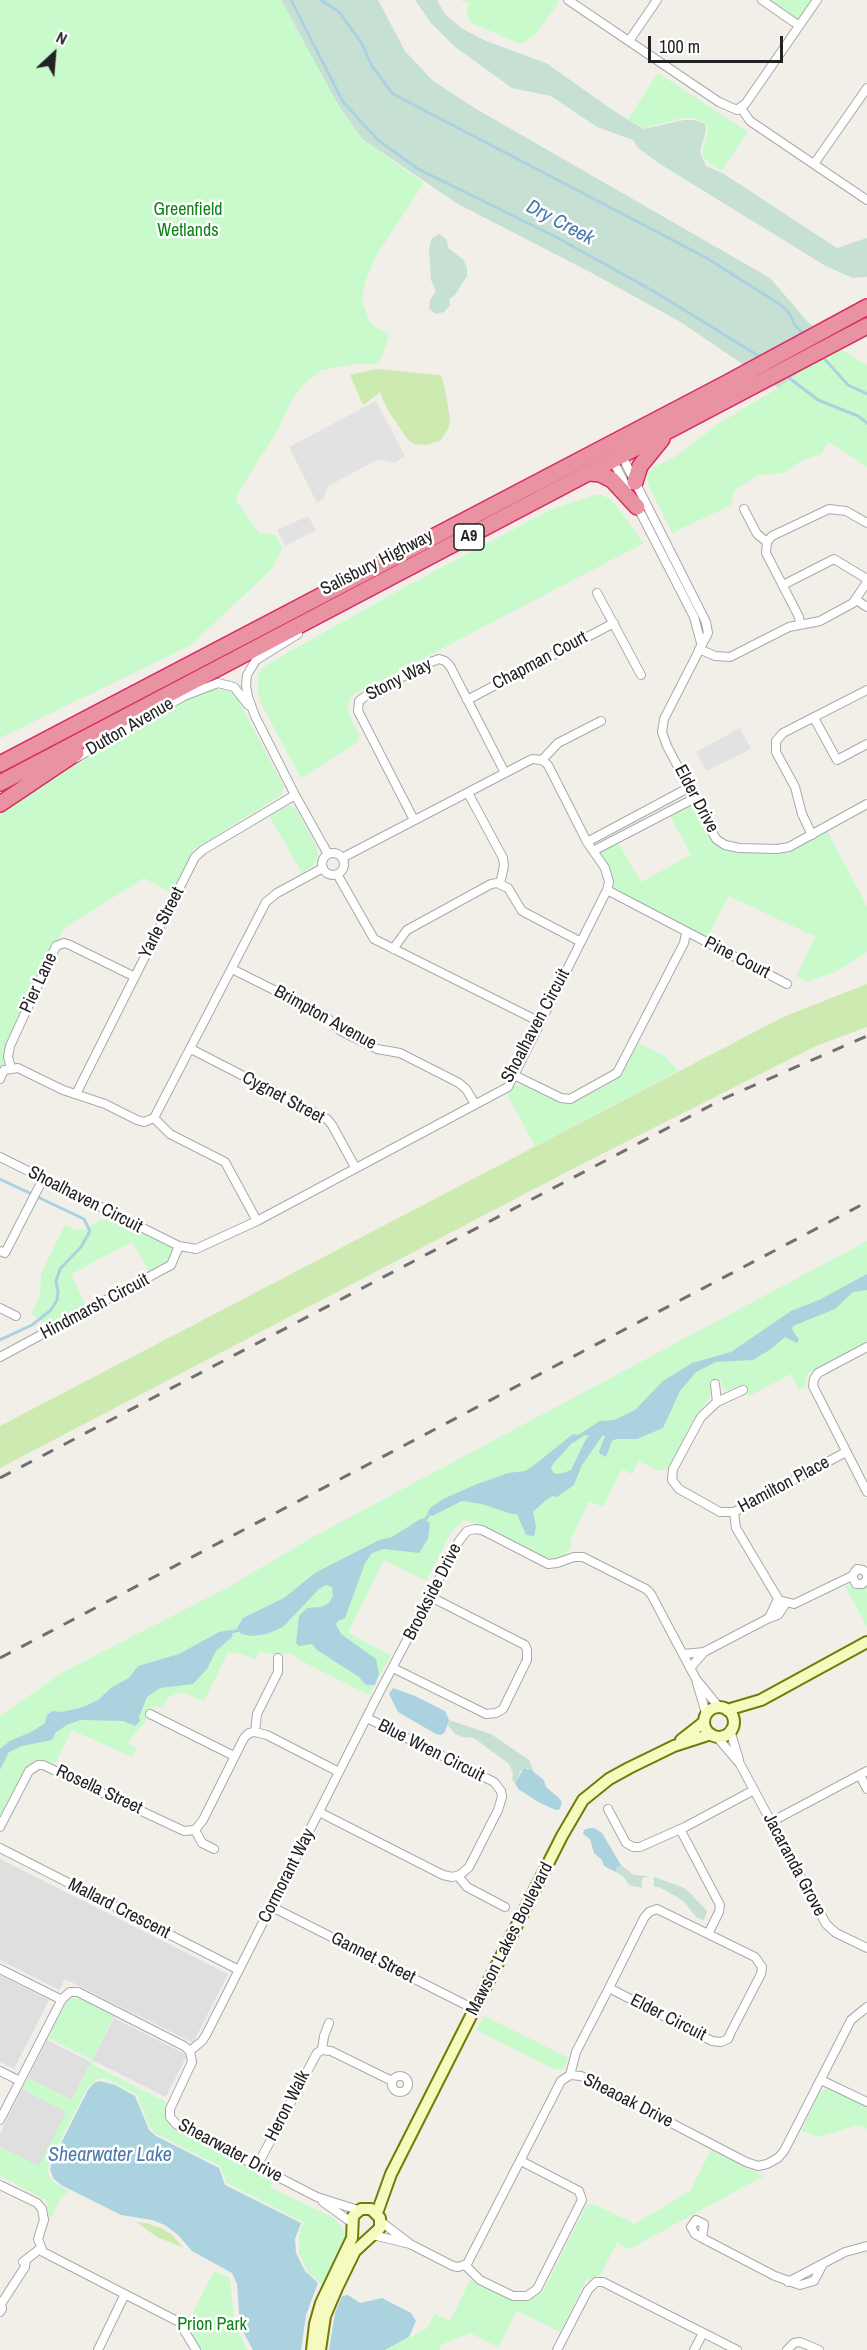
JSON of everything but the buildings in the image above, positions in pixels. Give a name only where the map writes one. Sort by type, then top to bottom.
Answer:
[{"type":"highway","name":"Salisbury Highway","points":[[0,783],[668,432],[728,391],[835,324],[867,307]]},
{"type":"highway","name":"Salisbury Highway","points":[[0,764],[27,747],[608,445],[867,326]]},
{"type":"highway","points":[[635,482],[643,461],[668,432]]},
{"type":"highway","points":[[608,445],[617,459]]},
{"type":"highway","points":[[590,473],[600,474],[612,480],[637,507]]},
{"type":"highway","points":[[343,584],[349,600]]},
{"type":"highway","points":[[0,804],[125,718]]},
{"type":"highway","points":[[0,759],[27,747]]},
{"type":"street","points":[[568,0],[719,102],[736,110],[741,108],[817,0]]},
{"type":"street","points":[[629,41],[657,0]]},
{"type":"street","points":[[762,0],[798,25]]},
{"type":"street","points":[[814,164],[867,88]]},
{"type":"street","points":[[741,108],[750,121],[867,200]]},
{"type":"street","points":[[617,459],[637,507],[694,617],[700,646],[713,655],[730,657],[789,627],[824,620],[856,600],[867,581],[834,559],[783,585]]},
{"type":"street","name":"Elder Drive","points":[[617,459],[635,482],[704,614],[708,633],[663,725],[664,739],[716,838],[725,846],[777,849],[789,847],[866,807]]},
{"type":"street","points":[[744,509],[757,534],[767,542]]},
{"type":"street","points":[[800,624],[799,617],[766,553],[767,542],[772,536],[830,509],[846,511],[867,523]]},
{"type":"street","points":[[597,593],[641,675]]},
{"type":"street","name":"Dutton Avenue","points":[[328,854],[255,716],[246,686],[247,675],[256,660],[330,616],[349,600]]},
{"type":"street","points":[[856,600],[867,607]]},
{"type":"street","name":"Chapman Court","points":[[467,700],[614,623]]},
{"type":"street","name":"Stony Way","points":[[414,820],[359,716],[357,707],[359,701],[440,659],[450,666],[505,773]]},
{"type":"street","name":"Dutton Avenue","points":[[0,804],[125,728],[206,687],[218,683],[234,687],[255,716]]},
{"type":"street","points":[[812,835],[803,818],[795,787],[775,747],[776,741],[783,733],[867,690]]},
{"type":"street","points":[[814,718],[837,760],[867,744]]},
{"type":"street","points":[[542,760],[558,743],[601,721]]},
{"type":"street","points":[[342,858],[532,759],[542,760],[548,765],[587,842],[604,868],[609,882],[607,890]]},
{"type":"street","points":[[587,842],[690,787]]},
{"type":"street","points":[[468,793],[503,858],[504,866],[500,884]]},
{"type":"street","name":"Yarle Street","points":[[76,1094],[195,857],[295,795]]},
{"type":"street","points":[[593,851],[695,798]]},
{"type":"street","points":[[328,854],[336,854],[342,858],[343,866],[337,874],[327,873],[323,868],[323,858],[328,854]]},
{"type":"street","points":[[0,1079],[4,1070],[23,1069],[53,1085],[105,1104],[137,1120],[144,1122],[154,1118],[269,899],[323,868]]},
{"type":"street","points":[[337,874],[374,939],[540,1022]]},
{"type":"street","points":[[393,950],[406,930],[492,884],[500,884],[508,888],[522,911],[581,942]]},
{"type":"street","name":"Pine Court","points":[[607,890],[787,984]]},
{"type":"street","name":"Shoalhaven Circuit","points":[[0,1157],[179,1246],[188,1249],[202,1247],[257,1221],[508,1087],[607,890]]},
{"type":"street","points":[[514,1075],[561,1098],[570,1099],[617,1073],[684,943],[686,933]]},
{"type":"street","name":"Pier Lane","points":[[11,1068],[8,1057],[10,1046],[56,946],[64,943],[70,945],[135,977]]},
{"type":"street","name":"Brimpton Avenue","points":[[232,969],[324,1015],[341,1031],[377,1049],[400,1053],[459,1083],[466,1089],[475,1104]]},
{"type":"street","name":"Cygnet Street","points":[[191,1049],[327,1119],[333,1125],[355,1167]]},
{"type":"street","points":[[154,1118],[170,1134],[225,1162],[257,1221]]},
{"type":"street","points":[[0,1251],[4,1253],[43,1179]]},
{"type":"street","name":"Hindmarsh Circuit","points":[[0,1357],[171,1265],[179,1246]]},
{"type":"street","points":[[0,1308],[16,1316]]},
{"type":"street","points":[[867,1347],[818,1373],[813,1382],[813,1389],[867,1492]]},
{"type":"street","points":[[716,1384],[717,1402]]},
{"type":"street","name":"Hamilton Place","points":[[743,1390],[717,1402],[701,1417],[673,1469],[672,1480],[679,1490],[720,1512],[734,1512],[846,1452]]},
{"type":"street","points":[[734,1512],[736,1528],[777,1599],[786,1604],[794,1604],[852,1576]]},
{"type":"street","name":"Brookside Drive","points":[[378,1695],[463,1534],[479,1529],[544,1563],[557,1563],[574,1557],[583,1557],[646,1589],[651,1594],[696,1679],[723,1708]]},
{"type":"street","points":[[393,1668],[486,1714],[496,1713],[503,1709],[527,1660],[525,1646],[431,1597]]},
{"type":"street","points":[[769,1618],[777,1599]]},
{"type":"street","points":[[690,1668],[704,1652],[778,1615],[786,1604]]},
{"type":"street","points":[[761,1700],[723,1708],[732,1726],[761,1700],[867,1644]]},
{"type":"street","points":[[683,1654],[704,1652]]},
{"type":"street","points":[[255,1732],[257,1714],[278,1672],[278,1658]]},
{"type":"street","name":"Brookside Drive","points":[[696,1679],[705,1718]]},
{"type":"street","name":"Cormorant Way","points":[[190,2051],[206,2035],[378,1695]]},
{"type":"street","name":"Mawson Lakes Boulevard","points":[[674,1746],[705,1718],[723,1708]]},
{"type":"street","points":[[150,1714],[234,1756]]},
{"type":"street","name":"Blue Wren Circuit","points":[[367,1718],[494,1782],[501,1791],[501,1803],[474,1858],[465,1872],[458,1876]]},
{"type":"street","points":[[705,1718],[713,1735]]},
{"type":"street","name":"Mawson Lakes Boulevard","points":[[379,2217],[391,2174],[567,1827],[583,1800],[609,1779],[674,1746],[713,1735],[725,1735],[732,1726]]},
{"type":"street","name":"Jacaranda Grove","points":[[732,1726],[740,1764]]},
{"type":"street","points":[[214,1849],[202,1843],[195,1830],[202,1821],[246,1735],[255,1732],[267,1735],[339,1772]]},
{"type":"street","name":"Jacaranda Grove","points":[[713,1735],[740,1764],[826,1924],[836,1933],[867,1948]]},
{"type":"street","name":"Rosella Street","points":[[0,1827],[29,1771],[43,1765],[184,1831],[195,1830]]},
{"type":"street","points":[[771,1822],[863,1773],[867,1789]]},
{"type":"street","points":[[608,1809],[626,1843],[639,1847],[680,1829],[754,1790]]},
{"type":"street","points":[[319,1812],[442,1875],[458,1876],[467,1887],[505,1907]]},
{"type":"street","points":[[680,1829],[720,1905],[708,1934]]},
{"type":"street","name":"Mallard Crescent","points":[[0,1848],[238,1970]]},
{"type":"street","name":"Gannet Street","points":[[272,1907],[474,2009]]},
{"type":"street","name":"Elder Circuit","points":[[570,2074],[573,2060],[609,1988],[644,1918],[653,1909],[662,1910],[754,1957],[762,1967],[761,1974],[726,2041],[712,2041],[609,1988]]},
{"type":"street","points":[[0,1969],[62,2000]]},
{"type":"street","points":[[0,2121],[62,2000],[70,1992],[80,1993],[190,2051]]},
{"type":"street","name":"Sheaoak Drive","points":[[465,2265],[475,2253],[561,2081],[570,2074],[580,2076],[746,2162],[758,2166],[778,2158],[784,2151],[851,2020],[867,2007]]},
{"type":"street","name":"Heron Walk","points":[[257,2166],[314,2056],[322,2050],[329,2023]]},
{"type":"street","points":[[322,2050],[331,2050],[392,2081]]},
{"type":"street","name":"Shearwater Drive","points":[[190,2051],[192,2062],[170,2109],[171,2120],[178,2126],[317,2197],[352,2225]]},
{"type":"street","points":[[0,2071],[20,2081]]},
{"type":"street","points":[[821,2080],[867,2102]]},
{"type":"street","points":[[312,2350],[315,2324],[321,2303],[348,2248],[353,2216],[362,2209],[379,2217],[410,2244],[453,2266],[465,2265],[480,2280],[513,2296],[527,2296],[537,2289],[582,2200],[575,2188],[521,2162]]},
{"type":"street","name":"Mawson Lakes Boulevard","points":[[362,2209],[391,2174]]},
{"type":"street","points":[[0,2185],[37,2204],[42,2209],[44,2220],[38,2239],[40,2248],[48,2255],[179,2322],[196,2350]]},
{"type":"street","name":"Shearwater Drive","points":[[317,2197],[362,2209]]},
{"type":"street","points":[[321,2350],[322,2328],[330,2303],[355,2251],[380,2228],[379,2217]]},
{"type":"street","points":[[352,2225],[359,2236],[372,2236],[410,2244]]},
{"type":"street","points":[[788,2282],[845,2252],[867,2246],[867,2237]]},
{"type":"street","points":[[702,2238],[788,2282],[800,2285],[814,2281],[823,2264]]},
{"type":"street","points":[[0,2312],[2,2309],[0,2304],[25,2267],[26,2260],[40,2248]]},
{"type":"street","points":[[557,2350],[588,2290],[598,2282],[607,2283],[737,2350]]},
{"type":"street","points":[[98,2350],[125,2294]]},
{"type":"street","points":[[694,2350],[703,2333]]},
{"type":"street","points":[[787,2350],[794,2343],[800,2342],[819,2350]]},
{"type":"shaded area","points":[[376,401],[405,456],[395,463],[379,459],[328,486],[324,498],[317,503],[289,447]]},
{"type":"shaded area","points":[[308,516],[316,530],[285,546],[277,530]]},
{"type":"shaded area","points":[[740,728],[751,749],[706,771],[696,752]]},
{"type":"shaded area","points":[[0,1859],[228,1974],[193,2043],[65,1979],[59,1990],[0,1960]]},
{"type":"shaded area","points":[[0,1975],[49,2000],[14,2069],[0,2062]]},
{"type":"shaded area","points":[[114,2018],[187,2055],[166,2097],[92,2060]]},
{"type":"shaded area","points":[[47,2040],[91,2062],[72,2100],[28,2078]]},
{"type":"shaded area","points":[[22,2089],[67,2111],[39,2167],[0,2147],[0,2134]]},
{"type":"green space","name":"Greenfield Wetlands","points":[[0,0],[281,0],[338,105],[362,139],[424,183],[376,256],[365,283],[362,301],[370,323],[389,335],[382,357],[374,365],[361,363],[321,370],[303,385],[291,401],[278,430],[239,491],[236,500],[259,533],[276,535],[282,549],[273,568],[191,645],[0,738]]},
{"type":"green space","points":[[281,0],[378,0],[405,51],[433,81],[478,110],[770,278],[806,320],[835,346],[778,388],[679,321],[458,204],[362,139],[338,105]]},
{"type":"green space","points":[[415,0],[437,0],[445,14],[461,28],[486,41],[546,63],[617,113],[644,129],[684,120],[695,120],[705,124],[706,130],[700,152],[706,166],[724,174],[837,248],[867,238],[867,277],[852,278],[824,265],[660,164],[638,148],[633,140],[597,127],[551,96],[512,88],[454,46],[431,23]]},
{"type":"green space","points":[[459,0],[556,0],[559,2],[536,34],[521,44],[471,23],[467,15],[469,3]]},
{"type":"green space","points":[[762,0],[817,0],[798,25]]},
{"type":"green space","points":[[658,73],[748,132],[721,171],[704,159],[702,152],[708,130],[706,124],[695,118],[682,118],[644,128],[628,119]]},
{"type":"green space","points":[[439,234],[447,240],[448,248],[463,259],[467,268],[467,276],[455,295],[449,299],[450,305],[444,312],[436,314],[429,309],[430,300],[436,291],[431,280],[429,248],[432,238]]},
{"type":"green space","points":[[835,346],[867,365],[867,467],[829,442],[821,454],[801,461],[783,473],[757,476],[734,491],[731,505],[672,533],[648,484],[647,475],[654,467],[674,458],[718,424],[778,388]]},
{"type":"green space","points":[[376,369],[441,375],[450,419],[449,427],[441,440],[427,445],[414,444],[408,440],[389,412],[381,392],[363,405],[350,375]]},
{"type":"green space","points":[[598,494],[611,499],[644,543],[351,696],[347,710],[359,735],[357,743],[301,778],[260,702],[258,676],[266,665],[405,587],[552,509]]},
{"type":"green space","points":[[213,688],[229,691],[236,696],[284,787],[281,795],[193,850],[172,893],[144,878],[64,928],[10,1046],[11,1068],[0,1079],[0,808],[123,732],[188,696]]},
{"type":"green space","points":[[695,798],[707,822],[725,845],[777,849],[825,827],[867,906],[867,952],[839,970],[808,982],[796,976],[816,937],[729,896],[705,941],[607,890],[609,882],[593,851],[616,839],[641,882],[691,855],[668,812]]},
{"type":"green space","points":[[289,805],[297,811],[317,847],[318,854],[314,865],[302,873],[269,816]]},
{"type":"green space","points":[[867,984],[867,1027],[816,1046],[582,1164],[0,1468],[0,1426],[783,1017]]},
{"type":"green space","points":[[639,1043],[665,1056],[678,1071],[535,1146],[507,1094],[514,1086],[524,1085],[562,1103],[575,1102],[616,1080],[622,1074]]},
{"type":"green space","points":[[118,1216],[179,1246],[174,1260],[152,1276],[132,1242],[71,1274],[88,1310],[52,1331],[48,1325],[31,1314],[40,1295],[41,1273],[65,1225],[76,1230],[83,1230],[98,1221]]},
{"type":"green space","points":[[867,1241],[867,1342],[809,1373],[806,1386],[799,1390],[791,1374],[749,1396],[743,1385],[727,1391],[723,1389],[721,1381],[713,1380],[709,1400],[699,1411],[667,1470],[657,1470],[639,1461],[632,1474],[622,1469],[603,1507],[589,1501],[571,1539],[571,1547],[560,1558],[546,1558],[482,1525],[464,1520],[451,1532],[426,1581],[384,1560],[348,1633],[391,1655],[369,1695],[292,1654],[272,1654],[260,1651],[256,1659],[228,1652],[204,1701],[182,1692],[170,1696],[162,1708],[152,1706],[145,1722],[127,1743],[137,1748],[132,1757],[72,1730],[55,1764],[36,1760],[25,1768],[0,1819],[0,1716],[65,1671],[225,1589],[311,1538]]},
{"type":"green space","points":[[844,1584],[857,1589],[867,1586],[867,1627]]},
{"type":"green space","points":[[449,1720],[491,1734],[529,1760],[534,1772],[527,1768],[521,1771],[515,1783],[509,1764],[474,1738],[455,1734],[448,1725]]},
{"type":"green space","points":[[621,1865],[634,1875],[649,1876],[643,1878],[641,1883],[643,1888],[629,1885],[623,1876],[616,1872],[616,1868]]},
{"type":"green space","points":[[654,1877],[682,1887],[690,1893],[707,1911],[704,1920],[697,1918],[677,1897],[659,1887],[654,1887]]},
{"type":"green space","points":[[79,1998],[114,2016],[92,2060],[48,2038],[68,2000]]},
{"type":"green space","points":[[484,2016],[569,2058],[563,2069],[554,2069],[476,2030]]},
{"type":"green space","points":[[92,2060],[94,2065],[166,2102],[165,2118],[174,2130],[273,2180],[270,2187],[334,2218],[344,2232],[345,2242],[323,2285],[309,2274],[299,2253],[299,2234],[303,2222],[227,2183],[220,2166],[156,2134],[149,2126],[137,2095],[110,2080],[102,2078],[96,2080],[87,2088],[50,2161],[47,2171],[53,2182],[68,2191],[59,2200],[53,2216],[49,2217],[46,2200],[0,2176],[0,2147],[39,2166],[66,2112],[22,2089],[28,2078],[72,2100]]},
{"type":"green space","points":[[831,2088],[867,2106],[867,2129],[859,2125],[818,2137],[801,2131],[821,2091]]},
{"type":"green space","points":[[711,2150],[764,2176],[629,2249],[617,2243],[600,2275],[586,2280],[560,2332],[517,2311],[498,2347],[470,2333],[441,2345],[439,2350],[385,2350],[426,2329],[435,2314],[450,2321],[470,2280],[511,2300],[529,2300],[542,2293],[587,2205],[594,2204],[635,2224],[690,2191]]},
{"type":"green space","points":[[136,2222],[161,2228],[171,2234],[184,2248],[157,2237]]},
{"type":"green space","name":"Prion Park","points":[[214,2271],[230,2278],[234,2321],[247,2350],[200,2350],[186,2326]]},
{"type":"water","points":[[867,1274],[867,1290],[853,1292],[835,1309],[793,1326],[792,1329],[799,1340],[797,1343],[785,1337],[753,1360],[716,1362],[696,1372],[680,1391],[663,1428],[637,1439],[612,1441],[606,1457],[599,1451],[605,1436],[603,1435],[582,1465],[574,1485],[557,1497],[553,1496],[546,1500],[533,1512],[536,1527],[534,1536],[526,1535],[517,1514],[482,1504],[462,1501],[432,1516],[427,1514],[430,1508],[443,1499],[477,1484],[508,1473],[525,1471],[573,1434],[578,1435],[600,1421],[614,1420],[635,1410],[663,1381],[692,1363],[731,1352],[791,1311],[821,1299]],"holes":[[[585,1435],[589,1436],[571,1470],[556,1474],[553,1472],[551,1468],[553,1464],[571,1444]]]},
{"type":"water","points":[[422,1518],[430,1523],[428,1539],[419,1553],[384,1549],[372,1553],[365,1563],[345,1618],[336,1624],[341,1634],[376,1659],[379,1674],[375,1685],[366,1685],[359,1677],[317,1650],[312,1644],[299,1646],[296,1643],[299,1616],[307,1608],[321,1607],[329,1603],[333,1596],[332,1587],[326,1585],[319,1589],[283,1627],[267,1634],[251,1636],[241,1634],[237,1628],[243,1618],[284,1598],[315,1573],[379,1540],[392,1537]]},
{"type":"water","points":[[231,1630],[233,1636],[216,1651],[207,1669],[193,1684],[160,1688],[147,1697],[139,1717],[140,1721],[135,1726],[123,1721],[80,1720],[56,1732],[52,1740],[22,1746],[9,1752],[0,1770],[0,1749],[10,1741],[45,1723],[47,1715],[52,1711],[62,1712],[83,1707],[98,1700],[112,1687],[129,1678],[138,1666],[179,1654],[219,1632]]},
{"type":"water","points":[[393,1688],[445,1711],[449,1720],[445,1732],[441,1735],[436,1734],[398,1712],[389,1694]]},
{"type":"water","points":[[524,1768],[531,1770],[544,1780],[546,1787],[562,1802],[560,1809],[556,1810],[540,1803],[518,1789],[515,1783]]},
{"type":"water","points":[[589,1828],[602,1833],[621,1865],[616,1868],[616,1872],[604,1866],[602,1860],[594,1853],[590,1839],[583,1834],[584,1830]]},
{"type":"water","name":"Shearwater Lake","points":[[100,2081],[115,2085],[135,2096],[149,2130],[156,2136],[219,2168],[225,2185],[301,2223],[295,2239],[296,2253],[305,2271],[318,2283],[306,2315],[301,2350],[253,2350],[240,2326],[237,2284],[232,2273],[192,2251],[178,2235],[165,2225],[152,2220],[121,2215],[61,2185],[54,2179],[50,2170],[52,2161],[88,2090],[94,2083]]},
{"type":"water","points":[[348,2295],[360,2303],[382,2298],[411,2313],[416,2321],[409,2337],[385,2350],[329,2350],[335,2313],[342,2296]]},
{"type":"waterway","name":"Dry Creek","points":[[291,0],[343,102],[378,140],[418,169],[556,237],[655,292],[762,358]]},
{"type":"waterway","name":"Dry Creek","points":[[321,0],[339,12],[361,42],[372,66],[393,94],[705,257],[781,305],[805,336]]},
{"type":"waterway","name":"Dry Creek","points":[[821,355],[848,385],[867,394]]},
{"type":"waterway","name":"Dry Creek","points":[[784,374],[818,400],[858,416],[867,423]]},
{"type":"waterway","points":[[0,1179],[84,1219],[90,1231],[81,1247],[60,1269],[56,1281],[57,1300],[51,1310],[32,1325],[0,1340]]},
{"type":"waterway","points":[[425,1520],[428,1516]]},
{"type":"waterway","points":[[232,1632],[239,1630]]},
{"type":"railway","points":[[0,1478],[725,1098],[867,1036]]},
{"type":"railway","points":[[0,1658],[867,1202]]}]
